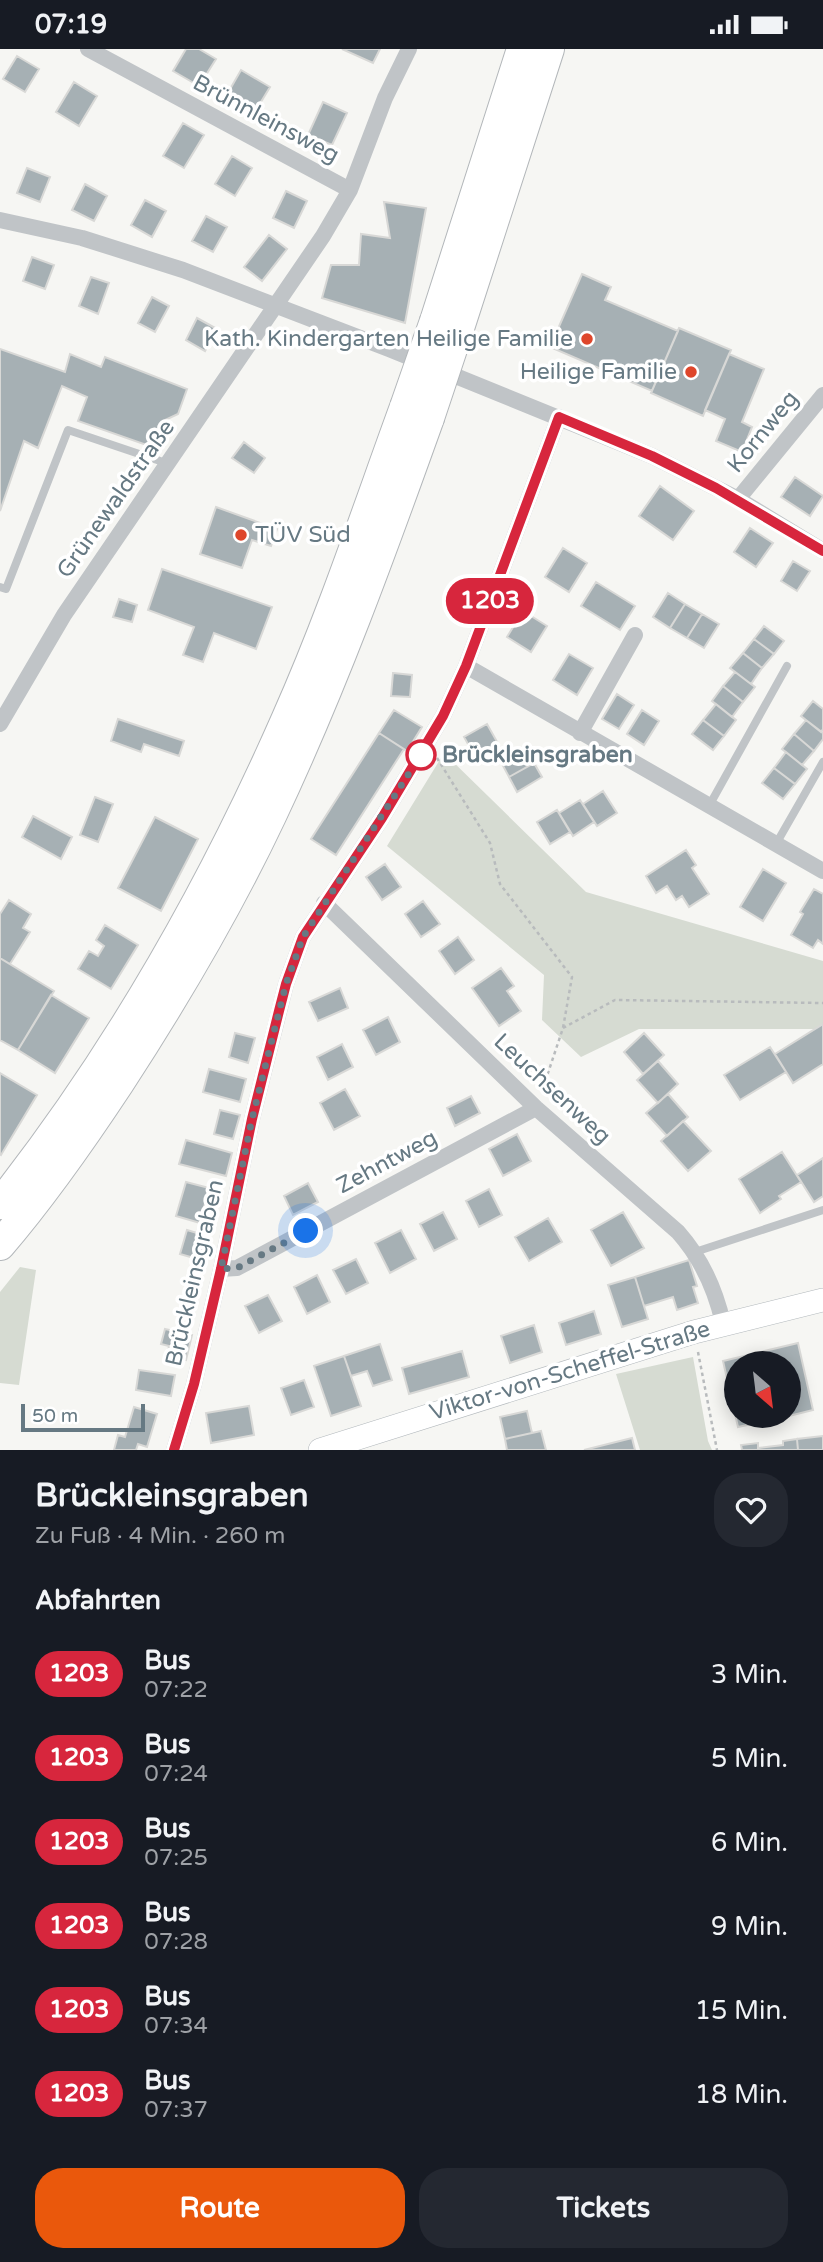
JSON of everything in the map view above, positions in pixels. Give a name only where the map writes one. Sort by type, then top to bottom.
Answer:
[{"type":"highway","points":[[447,325],[522,49]]},
{"type":"highway","points":[[0,1245],[86,1132],[177,993],[271,818],[343,650],[417,412],[549,49]]},
{"type":"highway","points":[[0,1204],[64,1119],[109,1051],[201,897],[292,706],[417,412]]},
{"type":"street","name":"Brünnleinsweg","points":[[88,49],[349,190]]},
{"type":"street","name":"Grünewaldstraße","points":[[0,724],[64,615],[323,236],[349,190],[385,97],[410,49]]},
{"type":"street","points":[[0,219],[95,242],[183,269],[559,417],[652,456],[738,499],[823,551]]},
{"type":"street","name":"Kornweg","points":[[738,499],[823,395]]},
{"type":"street","name":"Brückleinsgraben","points":[[174,1450],[194,1384],[252,1119],[286,984],[303,937],[428,743],[466,666],[559,417]]},
{"type":"street","points":[[580,733],[635,635]]},
{"type":"street","points":[[466,666],[823,871]]},
{"type":"street","name":"Leuchsenweg","points":[[324,903],[536,1108],[678,1232],[695,1252],[712,1285],[723,1323]]},
{"type":"street","name":"Zehntweg","points":[[221,1269],[237,1268],[536,1108]]},
{"type":"street","name":"Viktor-von-Scheffel-Straße","points":[[320,1450],[723,1323],[823,1300]]},
{"type":"lane","points":[[0,586],[6,589],[68,430],[169,464]]},
{"type":"lane","points":[[709,806],[787,667]]},
{"type":"lane","points":[[776,844],[823,762]]},
{"type":"lane","points":[[695,1252],[823,1210]]},
{"type":"path","points":[[428,743],[490,843],[500,884],[572,977],[563,1028],[536,1108]]},
{"type":"path","points":[[563,1028],[615,1000],[823,1003]]},
{"type":"path","points":[[694,1332],[717,1450]]},
{"type":"shaded area","points":[[444,753],[586,892],[823,961],[823,1029],[639,1029],[581,1057],[542,1020],[544,975],[387,846]]},
{"type":"shaded area","points":[[20,1267],[36,1270],[19,1385],[0,1383],[0,1292]]},
{"type":"shaded area","points":[[693,1357],[708,1441],[712,1450],[640,1450],[616,1374]]},
{"type":"building","points":[[186,49],[199,49],[216,59],[199,86],[173,71]]},
{"type":"building","points":[[342,49],[380,49],[373,63]]},
{"type":"building","points":[[17,56],[39,69],[25,92],[3,79]]},
{"type":"building","points":[[241,70],[270,87],[253,115],[225,98]]},
{"type":"building","points":[[74,82],[97,96],[79,126],[56,112]]},
{"type":"building","points":[[323,102],[347,113],[332,145],[308,135]]},
{"type":"building","points":[[183,123],[204,135],[184,168],[163,156]]},
{"type":"building","points":[[232,156],[252,168],[235,196],[215,184]]},
{"type":"building","points":[[27,168],[50,177],[40,202],[17,193]]},
{"type":"building","points":[[85,184],[107,196],[94,221],[72,210]]},
{"type":"building","points":[[286,191],[307,201],[294,228],[273,218]]},
{"type":"building","points":[[145,200],[166,211],[152,237],[131,225]]},
{"type":"building","points":[[384,202],[426,208],[405,323],[322,298],[331,265],[359,265],[361,234],[390,238]]},
{"type":"building","points":[[206,216],[227,227],[213,252],[192,241]]},
{"type":"building","points":[[269,235],[287,249],[262,281],[244,267]]},
{"type":"building","points":[[32,257],[54,265],[45,289],[23,281]]},
{"type":"building","points":[[582,274],[611,287],[605,300],[678,331],[652,391],[550,347]]},
{"type":"building","points":[[91,277],[109,283],[98,314],[79,306]]},
{"type":"building","points":[[152,297],[169,306],[155,332],[138,323]]},
{"type":"building","points":[[197,318],[217,329],[205,351],[186,340]]},
{"type":"building","name":"Heilige Familie","points":[[679,328],[731,350],[703,416],[651,393]]},
{"type":"building","points":[[0,349],[65,372],[70,354],[101,367],[105,357],[187,389],[178,414],[163,421],[155,448],[78,421],[87,397],[62,386],[38,448],[24,441],[0,511]]},
{"type":"building","points":[[729,354],[764,369],[742,422],[752,427],[742,452],[716,441],[725,419],[705,410]]},
{"type":"building","points":[[244,442],[265,458],[254,473],[232,458]]},
{"type":"building","points":[[795,477],[823,496],[810,516],[781,497]]},
{"type":"building","points":[[660,486],[694,511],[673,540],[639,516]]},
{"type":"building","name":"TÜV Süd","points":[[216,507],[277,529],[271,546],[252,540],[242,568],[200,554]]},
{"type":"building","points":[[750,528],[773,543],[756,567],[734,552]]},
{"type":"building","points":[[563,548],[587,563],[569,592],[545,577]]},
{"type":"building","points":[[793,561],[810,571],[797,591],[781,581]]},
{"type":"building","points":[[162,569],[272,607],[256,649],[214,633],[203,662],[183,655],[194,627],[148,610]]},
{"type":"building","points":[[596,582],[635,606],[620,630],[581,606]]},
{"type":"building","points":[[668,593],[685,604],[670,628],[653,617]]},
{"type":"building","points":[[119,599],[137,605],[132,622],[113,617]]},
{"type":"building","points":[[685,604],[702,614],[687,638],[670,628]]},
{"type":"building","points":[[523,611],[547,626],[531,652],[507,637]]},
{"type":"building","points":[[702,614],[719,624],[704,648],[687,638]]},
{"type":"building","points":[[764,626],[784,641],[774,654],[754,639]]},
{"type":"building","points":[[754,639],[774,654],[762,668],[743,653]]},
{"type":"building","points":[[743,653],[762,668],[751,684],[730,668]]},
{"type":"building","points":[[569,654],[593,668],[577,695],[553,680]]},
{"type":"building","points":[[735,672],[755,687],[743,702],[723,686]]},
{"type":"building","points":[[393,673],[412,675],[410,697],[391,696]]},
{"type":"building","points":[[723,686],[743,702],[732,717],[712,701]]},
{"type":"building","points":[[617,694],[634,705],[619,729],[602,719]]},
{"type":"building","points":[[813,701],[823,709],[821,732],[801,716]]},
{"type":"building","points":[[716,704],[736,720],[724,736],[703,720]]},
{"type":"building","points":[[394,710],[422,727],[407,751],[379,733]]},
{"type":"building","points":[[642,710],[659,721],[644,745],[627,734]]},
{"type":"building","points":[[118,719],[184,741],[179,756],[144,744],[141,752],[111,741]]},
{"type":"building","points":[[703,720],[724,736],[713,750],[692,734]]},
{"type":"building","points":[[806,720],[823,733],[823,739],[814,751],[794,734]]},
{"type":"building","points":[[487,724],[500,747],[477,760],[464,737]]},
{"type":"building","points":[[379,733],[404,749],[336,855],[311,839]]},
{"type":"building","points":[[794,734],[814,751],[802,765],[782,749]]},
{"type":"building","points":[[526,748],[534,763],[509,777],[501,762]]},
{"type":"building","points":[[786,752],[807,769],[795,784],[774,768]]},
{"type":"building","points":[[534,763],[542,777],[517,792],[509,777]]},
{"type":"building","points":[[774,768],[795,784],[783,799],[762,783]]},
{"type":"building","points":[[603,791],[617,813],[597,826],[583,804]]},
{"type":"building","points":[[95,797],[113,804],[98,842],[80,835]]},
{"type":"building","points":[[580,800],[594,822],[573,836],[559,813]]},
{"type":"building","points":[[557,810],[570,832],[550,844],[537,822]]},
{"type":"building","points":[[33,816],[72,837],[61,859],[22,837]]},
{"type":"building","points":[[155,817],[198,839],[161,911],[118,888]]},
{"type":"building","points":[[686,850],[696,865],[692,868],[709,894],[689,907],[682,896],[676,900],[667,886],[656,893],[646,876]]},
{"type":"building","points":[[385,864],[401,887],[382,900],[366,877]]},
{"type":"building","points":[[763,869],[786,883],[763,921],[740,907]]},
{"type":"building","points":[[814,889],[823,894],[823,944],[818,940],[813,948],[791,935],[803,914],[800,912]]},
{"type":"building","points":[[9,900],[31,914],[23,928],[30,932],[10,964],[0,958],[0,914]]},
{"type":"building","points":[[423,901],[440,924],[421,937],[405,914]]},
{"type":"building","points":[[105,925],[138,945],[111,989],[78,969],[89,951],[98,956],[104,946],[96,940]]},
{"type":"building","points":[[458,937],[474,960],[455,974],[439,951]]},
{"type":"building","points":[[0,958],[54,991],[18,1050],[0,1040]]},
{"type":"building","points":[[501,968],[514,986],[507,991],[521,1011],[499,1026],[472,988]]},
{"type":"building","points":[[340,988],[348,1008],[318,1021],[309,1002]]},
{"type":"building","points":[[51,995],[89,1018],[55,1073],[18,1050]]},
{"type":"building","points":[[388,1017],[400,1042],[376,1055],[363,1030]]},
{"type":"building","points":[[823,1024],[823,1064],[793,1083],[775,1054]]},
{"type":"building","points":[[235,1033],[255,1038],[248,1063],[229,1057]]},
{"type":"building","points":[[644,1033],[664,1055],[643,1074],[624,1052]]},
{"type":"building","points":[[342,1044],[353,1067],[328,1080],[317,1057]]},
{"type":"building","points":[[770,1047],[786,1072],[740,1100],[724,1075]]},
{"type":"building","points":[[658,1061],[678,1084],[658,1103],[637,1080]]},
{"type":"building","points":[[209,1069],[246,1079],[240,1102],[203,1092]]},
{"type":"building","points":[[0,1073],[37,1095],[1,1155],[0,1154]]},
{"type":"building","points":[[345,1089],[360,1116],[334,1130],[320,1103]]},
{"type":"building","points":[[668,1094],[688,1117],[667,1136],[646,1113]]},
{"type":"building","points":[[471,1096],[480,1113],[455,1126],[447,1108]]},
{"type":"building","points":[[220,1110],[240,1115],[233,1139],[214,1134]]},
{"type":"building","points":[[683,1121],[711,1151],[688,1171],[661,1141]]},
{"type":"building","points":[[517,1134],[531,1161],[503,1176],[489,1149]]},
{"type":"building","points":[[186,1140],[232,1153],[226,1176],[179,1164]]},
{"type":"building","points":[[782,1152],[801,1182],[779,1196],[781,1199],[760,1213],[739,1179]]},
{"type":"building","points":[[823,1158],[823,1196],[814,1202],[797,1175]]},
{"type":"building","points":[[186,1182],[209,1188],[200,1223],[176,1216]]},
{"type":"building","points":[[308,1183],[318,1202],[293,1215],[284,1196]]},
{"type":"building","points":[[489,1189],[502,1215],[479,1227],[466,1201]]},
{"type":"building","points":[[443,1212],[457,1239],[434,1251],[420,1224]]},
{"type":"building","points":[[623,1212],[644,1248],[611,1266],[591,1230]]},
{"type":"building","points":[[548,1218],[562,1242],[529,1261],[515,1237]]},
{"type":"building","points":[[187,1230],[207,1236],[201,1260],[180,1254]]},
{"type":"building","points":[[401,1230],[416,1259],[390,1273],[375,1243]]},
{"type":"building","points":[[356,1259],[368,1283],[346,1294],[333,1270]]},
{"type":"building","points":[[689,1260],[697,1286],[693,1287],[698,1303],[677,1310],[673,1297],[644,1306],[635,1277]]},
{"type":"building","points":[[317,1275],[330,1302],[307,1314],[294,1287]]},
{"type":"building","points":[[635,1277],[648,1319],[622,1327],[608,1285]]},
{"type":"building","points":[[268,1295],[282,1321],[259,1333],[245,1306]]},
{"type":"building","points":[[594,1311],[601,1334],[566,1345],[559,1323]]},
{"type":"building","points":[[534,1325],[542,1352],[510,1363],[501,1336]]},
{"type":"building","points":[[165,1329],[192,1335],[186,1360],[167,1356],[169,1346],[161,1344]]},
{"type":"building","points":[[798,1343],[800,1351],[765,1351]]},
{"type":"building","points":[[380,1344],[392,1380],[373,1386],[367,1371],[351,1376],[344,1356]]},
{"type":"building","points":[[462,1351],[469,1377],[409,1394],[402,1368]]},
{"type":"building","points":[[344,1356],[361,1406],[331,1416],[314,1366]]},
{"type":"building","points":[[802,1361],[813,1410],[802,1413]]},
{"type":"building","points":[[139,1370],[175,1375],[171,1396],[136,1390]]},
{"type":"building","points":[[304,1380],[314,1407],[291,1415],[281,1388]]},
{"type":"building","points":[[249,1406],[254,1435],[211,1443],[206,1413]]},
{"type":"building","points":[[134,1407],[157,1414],[147,1447],[138,1444],[136,1450],[114,1450],[118,1435],[125,1437]]},
{"type":"building","points":[[527,1411],[532,1433],[505,1439],[500,1417]]},
{"type":"building","points":[[541,1431],[546,1450],[507,1450],[505,1439]]},
{"type":"building","points":[[823,1436],[823,1450],[798,1450],[797,1439]]},
{"type":"building","points":[[632,1438],[635,1450],[584,1450]]},
{"type":"building","points":[[797,1439],[798,1450],[742,1450],[741,1445],[758,1443],[758,1448],[783,1445],[783,1441]]},
{"type":"bus line","name":"1203","points":[[174,1450],[194,1384],[252,1119],[279,1011],[303,937],[382,818],[443,716],[466,666],[559,417],[652,456],[738,499],[823,551]]},
{"type":"place","name":"Kath. Kindergarten Heilige Familie","points":[[587,339]]},
{"type":"place","name":"Heilige Familie","points":[[691,372]]},
{"type":"place","name":"TÜV Süd","points":[[241,535]]},
{"type":"place","name":"Brückleinsgraben","points":[[421,755]]},
{"type":"route","points":[[306,1231],[237,1268],[221,1269],[252,1119],[286,984],[303,937],[421,755]]}]
